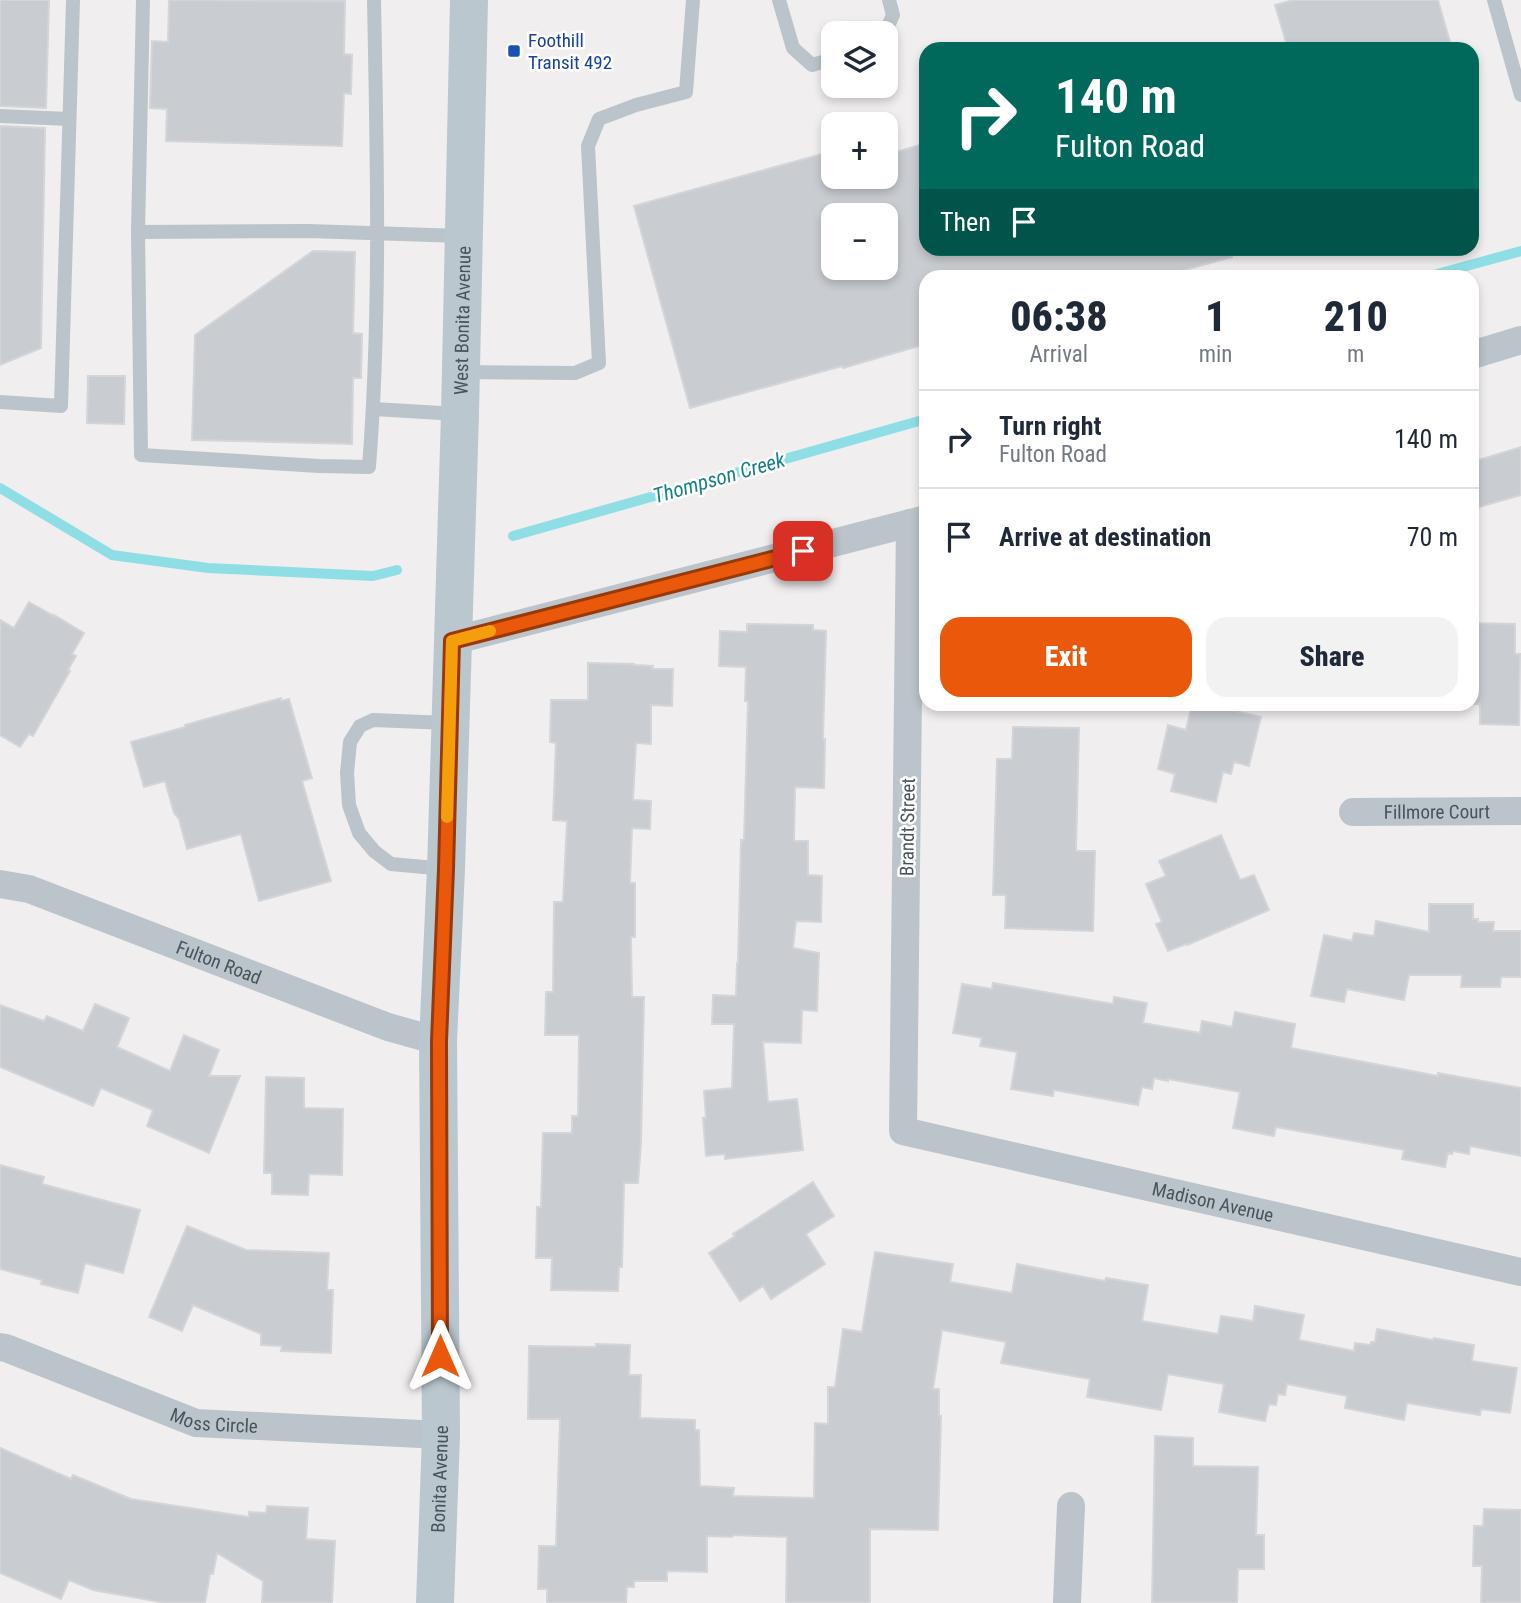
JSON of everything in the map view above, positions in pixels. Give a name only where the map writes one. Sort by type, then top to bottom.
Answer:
[{"type":"main road","name":"West Bonita Avenue","points":[[452,641],[469,0]]},
{"type":"main road","name":"Bonita Avenue","points":[[435,1603],[441,1435],[439,1041],[452,641]]},
{"type":"street","points":[[1479,353],[1521,340]]},
{"type":"street","points":[[452,641],[918,521]]},
{"type":"street","name":"Brandt Street","points":[[903,1130],[918,521]]},
{"type":"street","name":"Fillmore Court","points":[[1353,811],[1521,811]]},
{"type":"street","name":"Fulton Road","points":[[0,884],[29,890],[388,1027],[439,1041]]},
{"type":"street","name":"Madison Avenue","points":[[903,1130],[1521,1272]]},
{"type":"street","name":"Moss Circle","points":[[0,1347],[196,1423],[441,1435]]},
{"type":"street","points":[[1067,1603],[1071,1506]]},
{"type":"lane","points":[[0,402],[61,406],[73,0]]},
{"type":"lane","points":[[143,0],[138,232],[141,455],[369,467],[374,409],[378,234],[374,0]]},
{"type":"lane","points":[[461,372],[575,373],[599,363],[588,146],[599,119],[636,105],[686,92],[693,0]]},
{"type":"lane","points":[[779,0],[793,48],[812,65],[821,62]]},
{"type":"lane","points":[[889,0],[893,15],[890,21]]},
{"type":"lane","points":[[1494,0],[1521,95]]},
{"type":"lane","points":[[0,116],[69,119]]},
{"type":"lane","points":[[138,232],[308,231],[464,236]]},
{"type":"lane","points":[[374,409],[460,414]]},
{"type":"lane","points":[[446,869],[391,864],[374,851],[359,833],[349,805],[347,773],[350,742],[360,726],[373,720],[450,723]]},
{"type":"building","points":[[0,0],[49,0],[46,108],[0,106]]},
{"type":"building","points":[[169,0],[345,1],[344,54],[352,55],[351,94],[344,93],[342,146],[166,141],[167,109],[150,108],[152,41],[168,42]]},
{"type":"building","points":[[1293,0],[1438,0],[1450,42],[1286,42],[1275,5]]},
{"type":"building","points":[[0,126],[45,128],[41,348],[0,365]]},
{"type":"building","points":[[919,145],[919,256],[1232,257],[1185,270],[919,270],[919,346],[690,408],[634,206],[821,154],[821,189],[898,189],[898,151]]},
{"type":"building","points":[[313,251],[355,252],[353,333],[362,334],[361,378],[353,378],[352,444],[192,440],[195,335]]},
{"type":"building","points":[[88,376],[125,376],[124,424],[87,423]]},
{"type":"building","points":[[1521,447],[1521,495],[1479,507],[1479,460]]},
{"type":"building","points":[[29,602],[84,633],[72,654],[76,656],[68,670],[70,671],[33,736],[29,734],[20,747],[0,735],[0,620],[14,628]]},
{"type":"building","points":[[1479,623],[1515,624],[1515,654],[1520,654],[1519,725],[1480,724]]},
{"type":"building","points":[[747,624],[813,625],[813,630],[826,631],[824,788],[795,787],[794,841],[808,841],[808,875],[822,876],[821,922],[796,921],[793,948],[819,953],[817,1011],[802,1010],[801,1043],[763,1042],[768,1102],[797,1099],[803,1150],[725,1159],[725,1154],[706,1156],[704,1091],[732,1088],[734,1024],[712,1024],[713,995],[736,996],[748,701],[745,701],[746,667],[719,666],[720,631],[747,632]]},
{"type":"building","points":[[588,663],[634,664],[653,666],[652,669],[673,669],[672,706],[651,705],[651,744],[636,743],[633,800],[651,801],[650,829],[632,828],[630,883],[635,883],[635,937],[631,937],[632,997],[644,997],[641,1143],[638,1183],[624,1183],[622,1267],[619,1267],[618,1291],[551,1290],[552,1258],[536,1258],[537,1207],[541,1207],[543,1133],[572,1133],[572,1116],[578,1116],[579,1035],[545,1035],[546,992],[553,992],[554,902],[563,902],[567,821],[553,820],[556,743],[550,742],[551,700],[588,700]]},
{"type":"building","points":[[281,698],[281,701],[289,699],[312,778],[302,781],[331,881],[259,901],[241,834],[187,849],[165,781],[144,787],[131,742]]},
{"type":"building","points":[[1190,711],[1235,711],[1261,717],[1249,766],[1234,762],[1231,774],[1223,772],[1216,802],[1171,791],[1175,774],[1158,769],[1168,725],[1186,730]]},
{"type":"building","points":[[1013,727],[1079,728],[1076,851],[1095,851],[1093,931],[1005,928],[1006,895],[993,895],[997,759],[1012,759]]},
{"type":"building","points":[[1221,835],[1240,880],[1254,875],[1269,910],[1168,951],[1156,924],[1162,922],[1146,884],[1166,876],[1159,861]]},
{"type":"building","points":[[1429,904],[1473,904],[1473,919],[1478,919],[1478,922],[1494,922],[1493,931],[1521,931],[1521,977],[1501,977],[1500,987],[1461,987],[1462,975],[1409,975],[1404,1000],[1347,989],[1344,1002],[1311,996],[1324,935],[1352,941],[1354,933],[1374,936],[1376,921],[1429,932]]},
{"type":"building","points":[[993,983],[1113,1004],[1114,997],[1147,1003],[1143,1023],[1200,1033],[1202,1021],[1232,1027],[1235,1012],[1295,1024],[1291,1048],[1438,1076],[1438,1073],[1521,1088],[1521,1156],[1470,1146],[1469,1154],[1453,1151],[1452,1154],[1448,1153],[1445,1167],[1402,1159],[1404,1150],[1276,1127],[1274,1136],[1233,1128],[1240,1092],[1168,1079],[1154,1078],[1152,1089],[1142,1087],[1138,1105],[1054,1090],[1053,1096],[1011,1089],[1017,1052],[980,1046],[982,1038],[953,1033],[962,984],[992,989]]},
{"type":"building","points":[[95,1004],[129,1018],[117,1047],[170,1071],[184,1035],[219,1050],[209,1076],[240,1076],[209,1153],[147,1126],[153,1110],[101,1088],[93,1106],[0,1067],[0,1005],[44,1021],[47,1016],[83,1031]]},
{"type":"building","points":[[266,1077],[304,1078],[304,1108],[343,1109],[342,1175],[309,1174],[308,1195],[272,1194],[272,1173],[264,1173]]},
{"type":"building","points":[[0,1165],[44,1177],[42,1184],[140,1210],[123,1273],[85,1263],[78,1293],[41,1284],[42,1280],[0,1269]]},
{"type":"building","points":[[813,1182],[834,1216],[806,1234],[825,1264],[771,1299],[763,1286],[740,1301],[709,1253],[735,1236],[733,1234]]},
{"type":"building","points":[[187,1226],[246,1250],[329,1253],[327,1290],[333,1290],[331,1353],[281,1351],[282,1346],[261,1345],[261,1334],[193,1305],[182,1331],[149,1317]]},
{"type":"building","points":[[875,1252],[953,1264],[950,1282],[1012,1293],[1017,1264],[1105,1281],[1106,1278],[1148,1285],[1142,1321],[1218,1334],[1221,1316],[1253,1321],[1255,1306],[1304,1315],[1299,1340],[1354,1351],[1355,1343],[1370,1345],[1375,1342],[1377,1329],[1474,1345],[1472,1361],[1517,1368],[1510,1413],[1481,1409],[1480,1415],[1407,1403],[1404,1420],[1345,1408],[1347,1396],[1287,1384],[1285,1395],[1278,1394],[1276,1405],[1269,1404],[1265,1421],[1219,1412],[1224,1384],[1168,1374],[1161,1410],[1087,1397],[1090,1379],[1001,1363],[1006,1342],[942,1330],[933,1389],[939,1389],[941,1416],[938,1530],[870,1529],[870,1603],[786,1603],[787,1537],[733,1535],[707,1536],[707,1572],[667,1571],[667,1581],[634,1581],[634,1587],[627,1587],[626,1603],[547,1603],[547,1589],[538,1589],[539,1546],[556,1546],[560,1419],[528,1419],[529,1346],[630,1345],[629,1375],[641,1375],[640,1418],[695,1420],[695,1430],[699,1430],[700,1486],[734,1488],[733,1496],[814,1498],[815,1423],[828,1424],[828,1387],[835,1387],[843,1329],[862,1332]]},
{"type":"building","points":[[1155,1436],[1193,1438],[1193,1466],[1258,1467],[1256,1535],[1264,1535],[1264,1569],[1238,1569],[1237,1603],[1152,1603]]},
{"type":"building","points":[[0,1448],[71,1479],[73,1475],[131,1499],[249,1517],[249,1512],[266,1513],[267,1506],[308,1508],[306,1539],[335,1541],[332,1603],[262,1603],[263,1581],[217,1553],[205,1603],[166,1603],[93,1590],[69,1580],[61,1599],[0,1573]]},
{"type":"building","points":[[1484,1509],[1521,1510],[1521,1603],[1481,1603],[1482,1566],[1473,1566],[1474,1526],[1483,1526]]},
{"type":"waterway","name":"Thompson Creek","points":[[1452,270],[1521,251]]},
{"type":"waterway","name":"Thompson Creek","points":[[513,536],[919,421]]},
{"type":"waterway","name":"Thompson Creek","points":[[0,488],[112,555],[208,568],[373,576],[397,570]]},
{"type":"slow traffic","points":[[447,817],[452,641],[490,631]]},
{"type":"place","name":"Foothill Transit 492","points":[[514,51]]},
{"type":"route","points":[[440,1356],[439,1041],[452,641],[803,551]]}]
